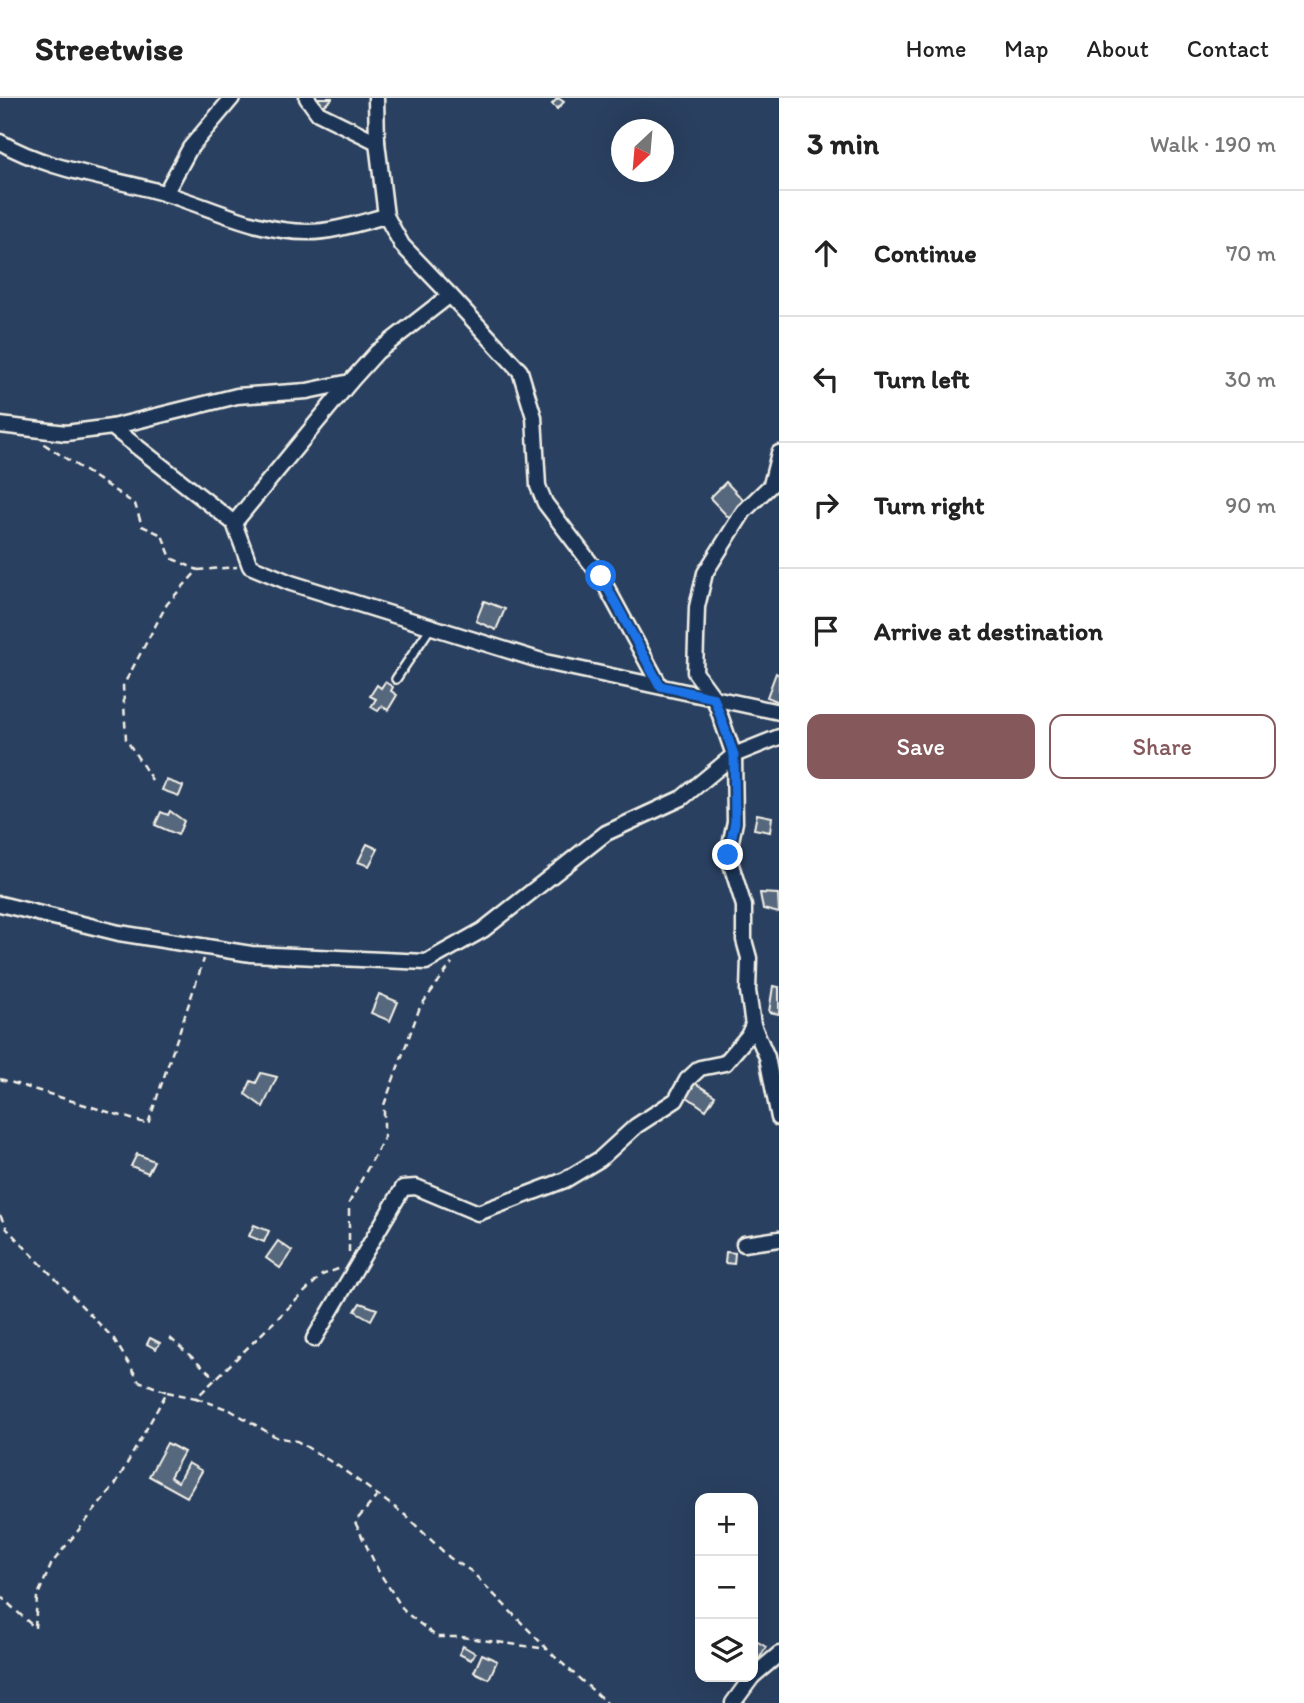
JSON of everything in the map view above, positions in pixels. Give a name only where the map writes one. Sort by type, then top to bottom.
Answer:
[{"type":"street","points":[[165,194],[190,148],[232,98]]},
{"type":"street","points":[[307,98],[318,113],[377,142]]},
{"type":"street","points":[[376,98],[377,142],[386,216],[402,245],[520,371],[534,417],[538,486],[545,503],[601,576],[660,686]]},
{"type":"street","points":[[0,142],[69,170],[165,194],[243,222],[276,229],[310,232],[386,216]]},
{"type":"street","points":[[234,523],[377,352],[450,295]]},
{"type":"street","points":[[0,425],[66,433],[113,426],[237,396],[307,391],[350,382]]},
{"type":"street","points":[[113,426],[234,523],[250,566],[291,583],[545,662],[779,712]]},
{"type":"street","points":[[779,453],[771,485],[744,511],[705,572],[697,607],[695,672],[714,698],[734,755],[735,822],[728,855],[744,906],[744,940],[749,958],[748,992],[753,1025],[767,1057],[779,1118]]},
{"type":"street","points":[[0,904],[119,933],[251,954],[426,962],[483,930],[606,833],[682,798],[734,755],[779,737]]},
{"type":"street","points":[[314,1339],[402,1188],[416,1187],[478,1213],[565,1180],[600,1159],[636,1126],[676,1100],[687,1080],[700,1068],[725,1063],[753,1025]]},
{"type":"street","points":[[744,1244],[779,1239]]},
{"type":"street","points":[[758,1671],[779,1654]]},
{"type":"street","points":[[733,1703],[748,1682]]},
{"type":"lane","points":[[396,679],[432,627]]},
{"type":"path","points":[[44,443],[135,504],[142,526],[162,535],[171,558],[198,570],[250,566]]},
{"type":"path","points":[[152,780],[126,740],[123,686],[167,604],[198,570]]},
{"type":"path","points":[[0,1079],[148,1124],[209,947]]},
{"type":"path","points":[[196,1398],[322,1275],[349,1264],[349,1203],[384,1138],[384,1105],[420,1007],[457,956]]},
{"type":"path","points":[[0,1215],[8,1229],[114,1339],[139,1381],[230,1410],[276,1437],[297,1441],[377,1495],[405,1515],[450,1558],[471,1571],[547,1649],[607,1703]]},
{"type":"path","points":[[170,1338],[216,1378]]},
{"type":"path","points":[[0,1596],[35,1628],[37,1597],[52,1563],[115,1485],[167,1392]]},
{"type":"path","points":[[377,1495],[355,1522],[379,1572],[405,1612],[437,1637],[461,1637],[547,1649]]},
{"type":"building","points":[[311,98],[332,98],[332,99],[320,109]]},
{"type":"building","points":[[558,98],[564,102],[557,109],[552,104]]},
{"type":"building","points":[[726,482],[747,504],[731,520],[710,498]]},
{"type":"building","points":[[484,601],[505,609],[496,630],[476,621]]},
{"type":"building","points":[[776,673],[779,675],[779,702],[767,697]]},
{"type":"building","points":[[385,682],[393,687],[391,691],[397,695],[388,710],[382,706],[378,711],[371,707],[376,699],[370,696],[377,685],[381,688]]},
{"type":"building","points":[[166,780],[183,786],[179,796],[162,790]]},
{"type":"building","points":[[170,811],[184,821],[178,835],[155,825],[161,812],[168,815]]},
{"type":"building","points":[[757,814],[772,817],[770,832],[754,829]]},
{"type":"building","points":[[367,844],[378,849],[369,866],[358,862]]},
{"type":"building","points":[[760,893],[778,894],[779,913],[763,909]]},
{"type":"building","points":[[773,986],[779,987],[779,1014],[769,1012]]},
{"type":"building","points":[[379,994],[398,1002],[390,1021],[371,1013]]},
{"type":"building","points":[[261,1073],[277,1077],[263,1107],[245,1094],[251,1081],[256,1083]]},
{"type":"building","points":[[692,1081],[715,1096],[706,1110],[683,1094]]},
{"type":"building","points":[[137,1154],[154,1161],[148,1173],[131,1166]]},
{"type":"building","points":[[254,1225],[269,1231],[264,1242],[249,1236]]},
{"type":"building","points":[[278,1241],[292,1251],[280,1268],[266,1258]]},
{"type":"building","points":[[726,1252],[735,1253],[734,1264],[725,1263]]},
{"type":"building","points":[[360,1303],[377,1309],[371,1320],[355,1311]]},
{"type":"building","points":[[150,1338],[160,1343],[156,1349],[147,1344]]},
{"type":"building","points":[[167,1443],[184,1452],[170,1477],[178,1482],[188,1463],[202,1471],[187,1497],[149,1476]]},
{"type":"building","points":[[758,1642],[766,1647],[758,1658]]},
{"type":"building","points":[[463,1646],[475,1653],[471,1660],[459,1654]]},
{"type":"building","points":[[482,1654],[497,1661],[489,1679],[474,1672]]},
{"type":"route","points":[[601,576],[660,686],[714,698],[734,755],[735,822],[728,855]]}]
